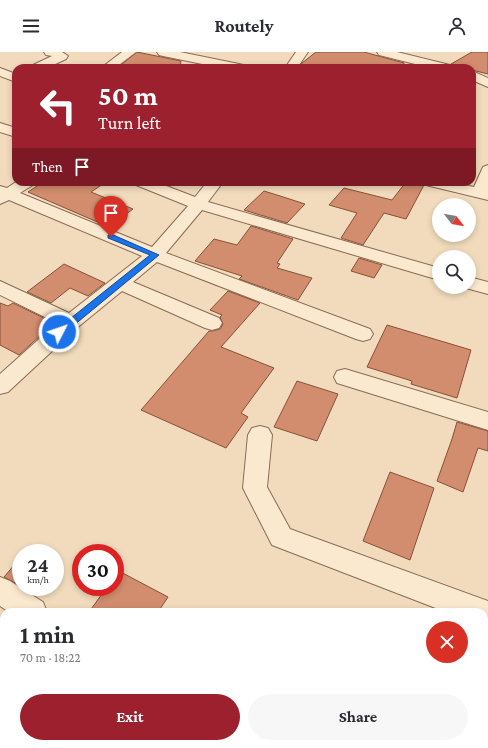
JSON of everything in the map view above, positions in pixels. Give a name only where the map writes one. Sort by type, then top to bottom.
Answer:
[{"type":"street","points":[[45,64],[62,56],[50,52]]},
{"type":"street","points":[[113,64],[130,52]]},
{"type":"street","points":[[163,52],[221,64]]},
{"type":"street","points":[[198,64],[213,52]]},
{"type":"street","points":[[294,64],[302,52]]},
{"type":"street","points":[[383,52],[430,64]]},
{"type":"street","points":[[0,72],[12,76]]},
{"type":"street","points":[[476,77],[488,83]]},
{"type":"street","points":[[0,126],[12,131]]},
{"type":"street","points":[[449,186],[484,194],[488,170]]},
{"type":"street","points":[[3,195],[20,186]]},
{"type":"street","points":[[152,186],[198,204],[432,272]]},
{"type":"street","points":[[0,386],[71,322],[155,255],[212,186]]},
{"type":"street","points":[[3,195],[155,255],[363,334]]},
{"type":"street","points":[[120,283],[212,323]]},
{"type":"street","points":[[476,285],[488,288]]},
{"type":"street","points":[[0,287],[71,322]]},
{"type":"street","points":[[345,377],[488,421]]},
{"type":"street","points":[[260,435],[255,488],[281,537],[472,608]]},
{"type":"street","points":[[0,590],[27,608]]},
{"type":"building","points":[[137,52],[181,61],[181,64],[122,64]]},
{"type":"building","points":[[316,52],[364,52],[404,63],[301,64]]},
{"type":"building","points":[[472,52],[488,52],[488,74],[476,71],[476,64],[451,64]]},
{"type":"building","points":[[37,186],[100,186],[91,192],[133,209],[109,227],[28,192]]},
{"type":"building","points":[[403,186],[423,186],[406,219],[384,213],[363,245],[341,238],[357,213],[329,205],[344,188],[392,200]]},
{"type":"building","points":[[264,191],[305,204],[287,223],[244,210]]},
{"type":"building","points":[[251,226],[293,239],[277,263],[280,264],[277,268],[312,278],[298,300],[239,279],[242,276],[195,261],[214,239],[237,245]]},
{"type":"building","points":[[359,258],[382,265],[374,278],[351,271]]},
{"type":"building","points":[[64,264],[105,283],[88,296],[70,288],[51,303],[27,292]]},
{"type":"building","points":[[228,291],[260,303],[221,347],[274,368],[241,413],[248,417],[226,448],[141,410],[209,331],[220,329],[223,324],[220,317],[222,315],[210,310]]},
{"type":"building","points":[[0,303],[8,306],[13,303],[54,323],[19,355],[0,345]]},
{"type":"building","points":[[387,325],[471,350],[457,398],[411,384],[412,381],[367,367]]},
{"type":"building","points":[[297,381],[338,394],[317,441],[274,427]]},
{"type":"building","points":[[457,422],[488,431],[488,451],[478,448],[463,492],[437,481]]},
{"type":"building","points":[[390,472],[434,488],[410,560],[363,541]]},
{"type":"building","points":[[12,568],[12,581],[4,577]]},
{"type":"building","points":[[124,574],[168,597],[161,608],[92,608],[101,596],[124,596]]},
{"type":"route","points":[[59,332],[155,255],[111,237]]}]
